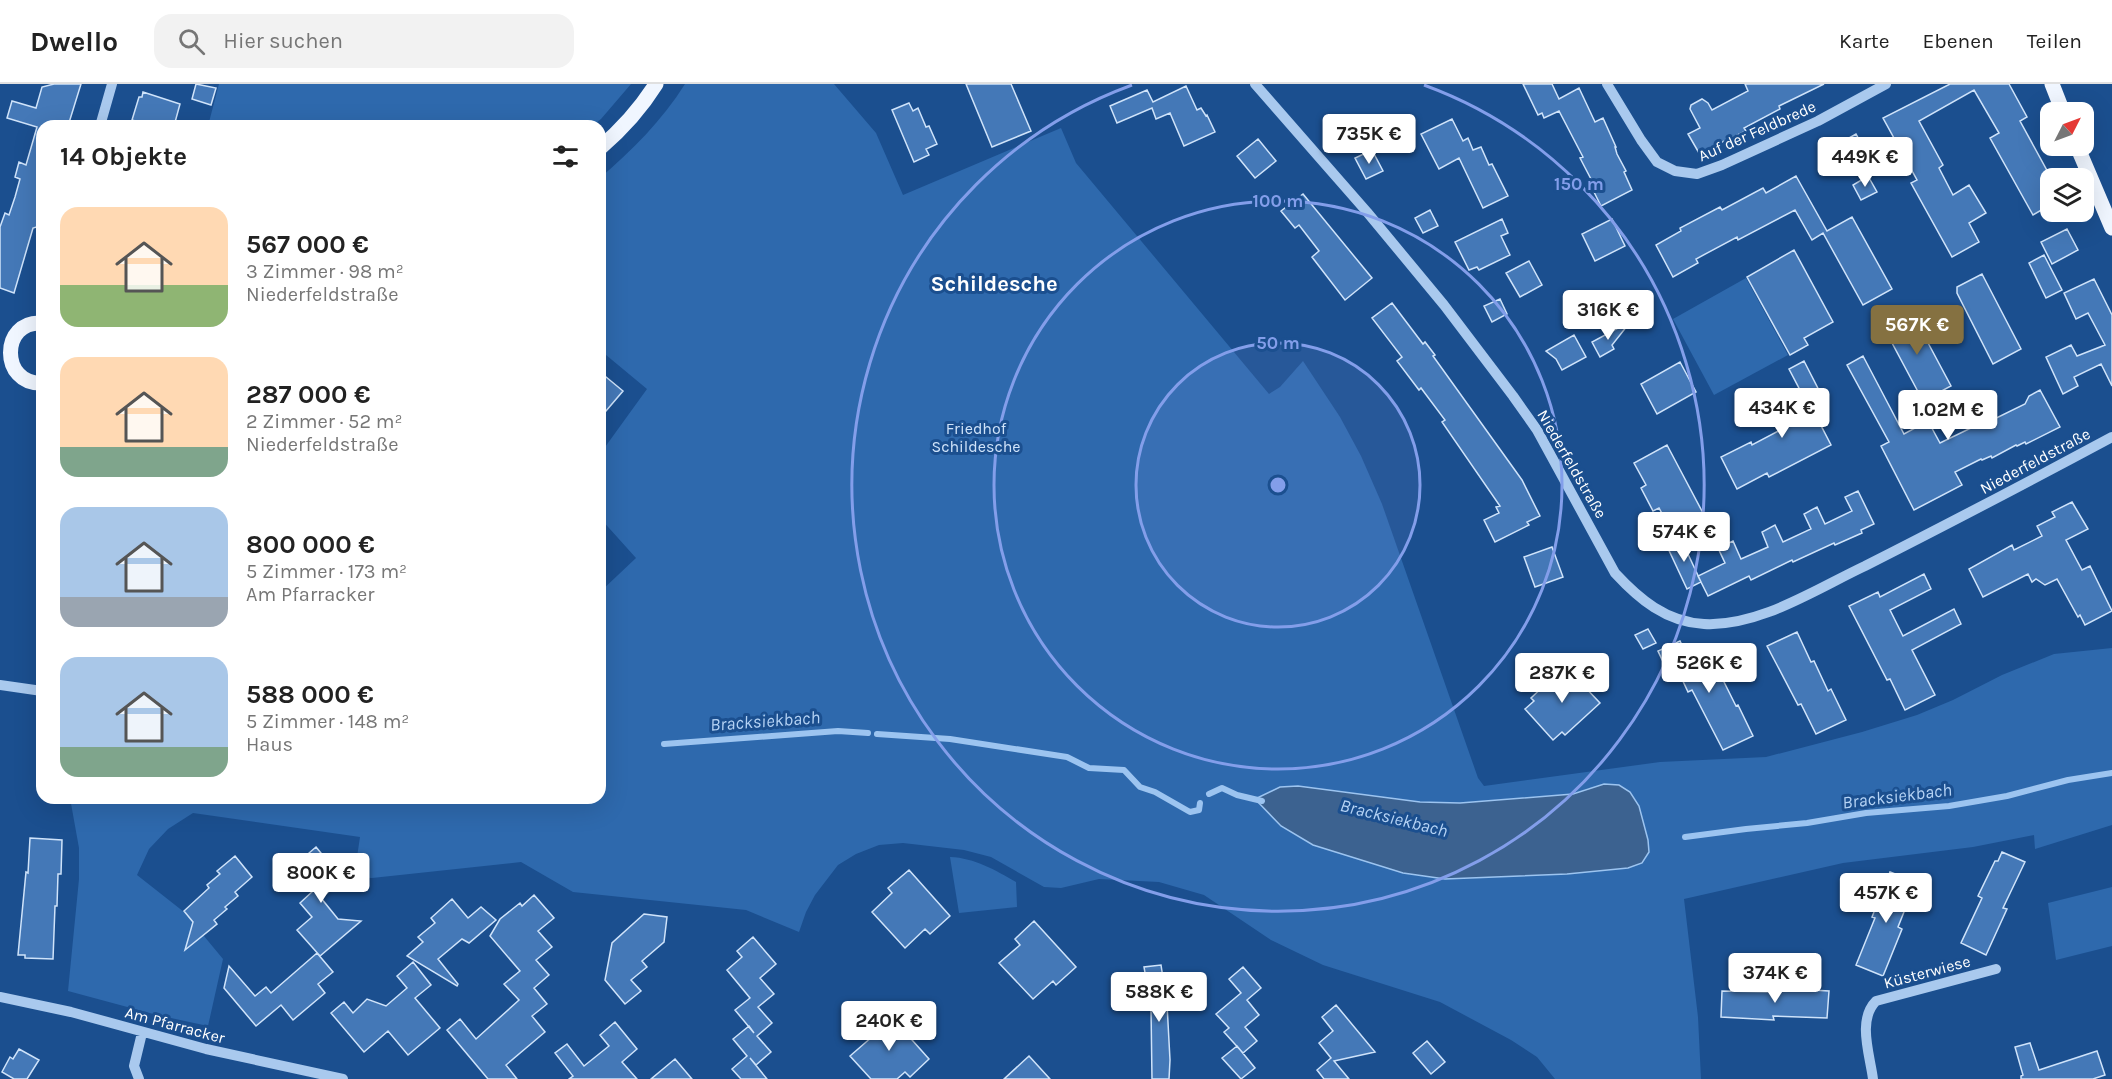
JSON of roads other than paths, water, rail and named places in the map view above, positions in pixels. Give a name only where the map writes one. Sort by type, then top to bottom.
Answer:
[{"type":"main road","points":[[606,143],[615,135],[656,84]]},
{"type":"main road","points":[[2052,84],[2059,102]]},
{"type":"main road","points":[[2081,156],[2112,228]]},
{"type":"main road","points":[[36,323],[22,326],[14,332],[8,340],[3,361],[15,376],[24,382],[36,383]]},
{"type":"street","points":[[102,120],[112,84]]},
{"type":"street","name":"Niederfeldstraße","points":[[1255,84],[1444,305],[1513,396],[1537,430],[1616,573],[1652,608],[1674,618],[1703,624],[1737,622],[1771,612],[1906,545],[2112,437]]},
{"type":"street","name":"Auf der Feldbrede","points":[[1606,84],[1657,162],[1675,171],[1697,174],[1808,126],[1886,84]]},
{"type":"street","points":[[0,685],[36,690]]},
{"type":"street","name":"Küsterwiese","points":[[1873,1079],[1865,1021],[1869,1008],[1876,1001],[1996,969]]},
{"type":"street","name":"Am Pfarracker","points":[[0,997],[71,1012],[142,1033],[270,1064],[343,1079]]},
{"type":"street","points":[[139,1079],[134,1066],[142,1033]]},
{"type":"water","points":[[1604,784],[1619,785],[1630,792],[1639,806],[1649,852],[1642,863],[1628,868],[1567,874],[1445,879],[1403,873],[1313,845],[1281,826],[1255,799],[1280,787],[1298,786],[1420,802],[1460,803],[1573,794]]},
{"type":"waterway","name":"Bracksiekbach","points":[[664,744],[838,731],[868,733]]},
{"type":"waterway","name":"Bracksiekbach","points":[[877,734],[950,739],[1067,757],[1089,768],[1124,770],[1140,787],[1155,792],[1190,812],[1199,810],[1200,803]]},
{"type":"waterway","name":"Bracksiekbach","points":[[1685,837],[1807,823],[1866,813],[1949,806],[2007,796],[2068,780],[2112,773]]},
{"type":"waterway","name":"Bracksiekbach","points":[[1209,794],[1222,788],[1237,795],[1262,801]]},
{"type":"district","name":"Schildesche","points":[[994,284]]},
{"type":"park label","name":"Friedhof Schildesche","points":[[976,437]]}]
